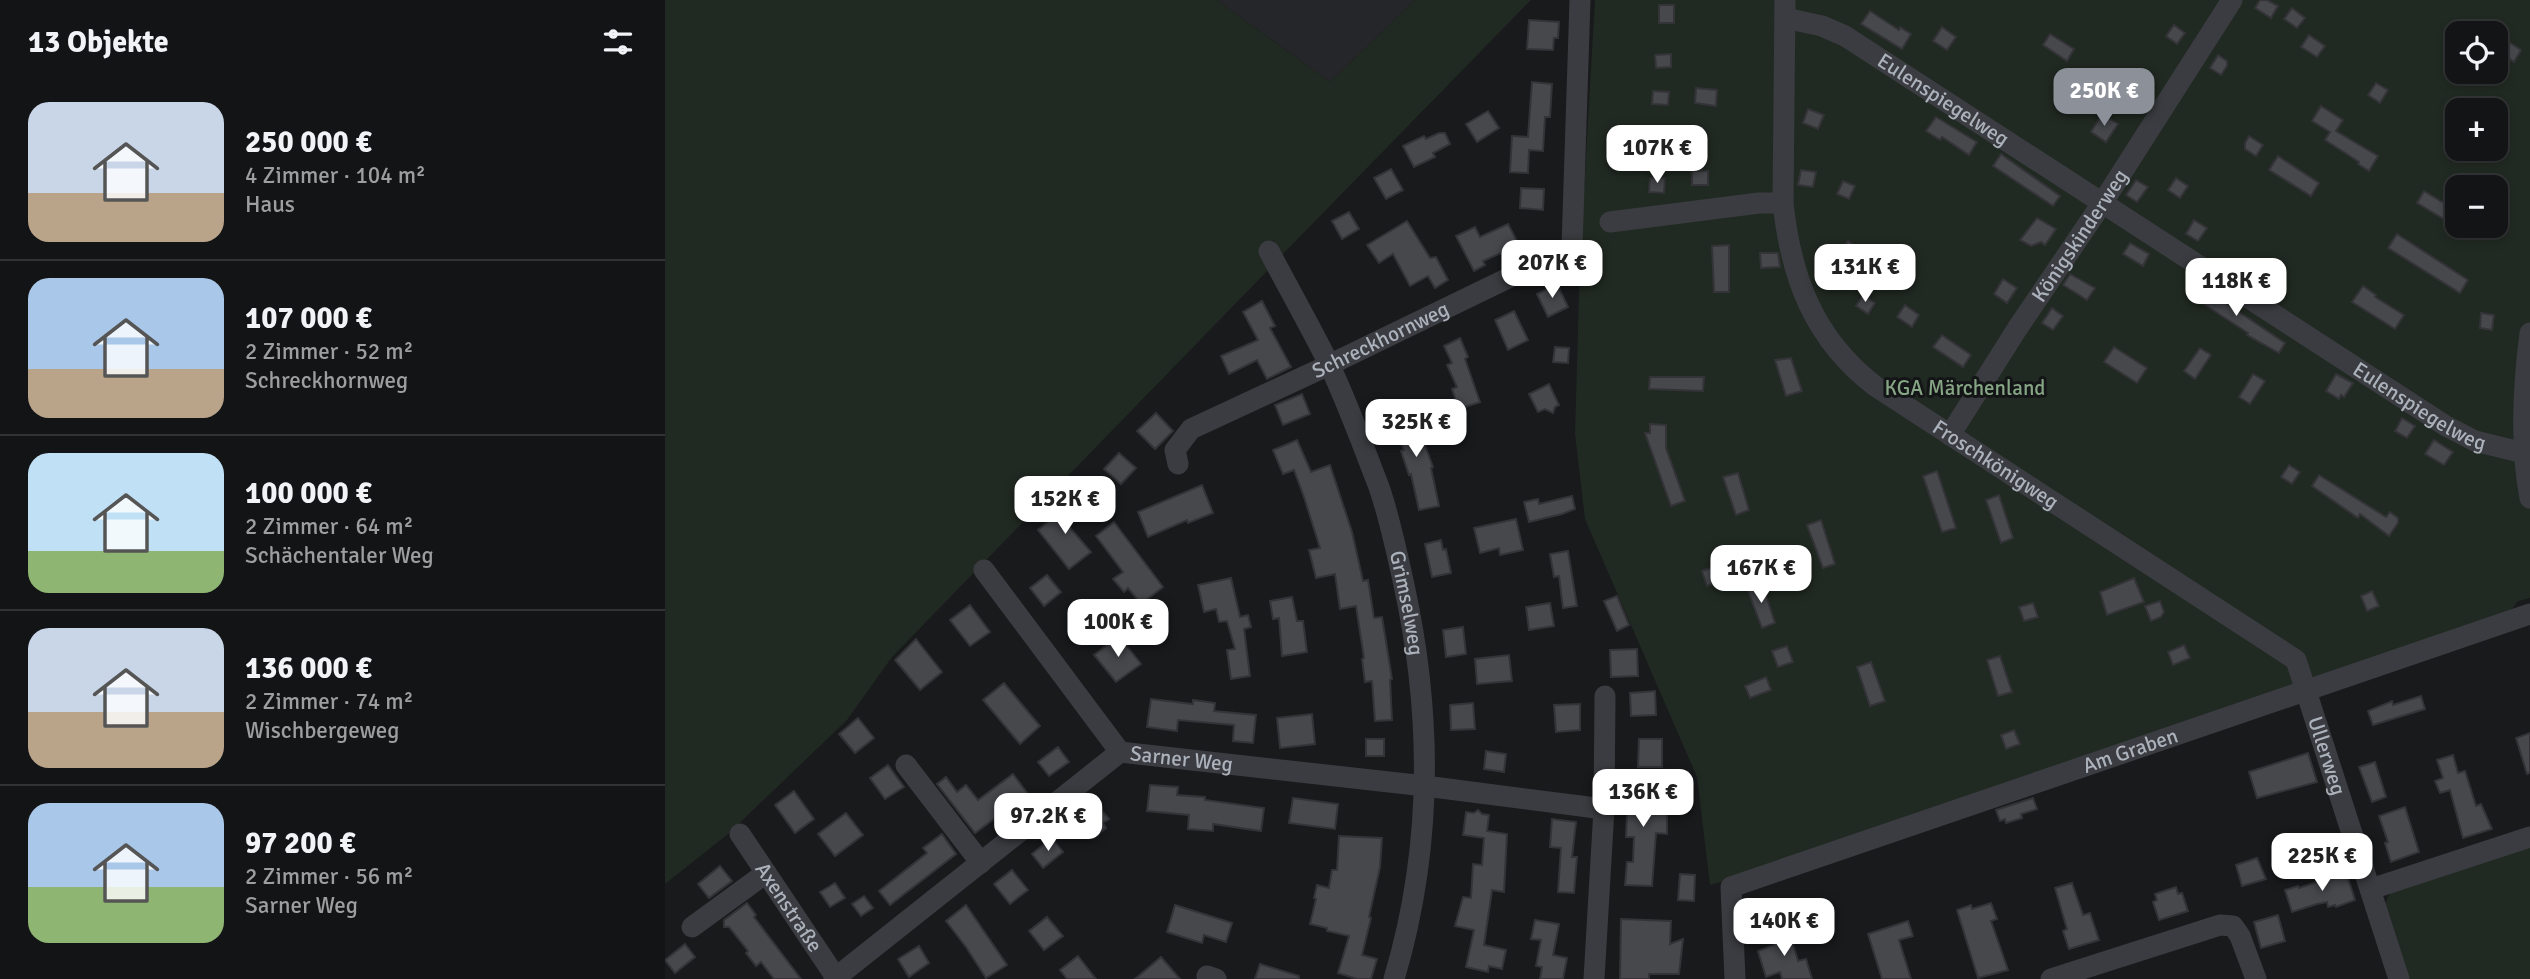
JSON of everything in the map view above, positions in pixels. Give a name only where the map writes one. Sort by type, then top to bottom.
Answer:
[{"type":"street","name":"Schreckhornweg","points":[[1178,464],[1175,450],[1191,429],[1572,247],[1580,0]]},
{"type":"street","name":"Königskinderweg","points":[[1949,435],[2232,0]]},
{"type":"street","name":"Eulenspiegelweg","points":[[1785,9],[1845,36],[2446,426],[2475,441],[2524,453]]},
{"type":"street","name":"Froschkönigweg","points":[[1785,9],[1783,203],[1787,236],[1795,272],[1808,304],[1829,340],[1865,378],[2296,660],[2308,691]]},
{"type":"street","points":[[1610,222],[1759,203],[1783,203]]},
{"type":"street","name":"Grimselweg","points":[[1269,251],[1329,365],[1380,490],[1413,626],[1423,700],[1425,786],[1420,862],[1394,979]]},
{"type":"street","points":[[2530,333],[2525,369],[2524,453],[2530,498]]},
{"type":"street","points":[[984,570],[1120,752]]},
{"type":"street","name":"Am Graben","points":[[1735,979],[1731,887],[2530,614]]},
{"type":"street","name":"Ullerweg","points":[[2308,691],[2399,979]]},
{"type":"street","points":[[1594,979],[1604,809],[1605,696]]},
{"type":"street","name":"Sarner Weg","points":[[836,978],[1120,752],[1604,809]]},
{"type":"street","points":[[906,765],[981,863]]},
{"type":"street","name":"Axenstraße","points":[[740,834],[836,978]]},
{"type":"street","points":[[2371,889],[2530,837]]},
{"type":"street","points":[[692,927],[767,873]]},
{"type":"street","points":[[2051,979],[2220,925],[2233,926],[2240,936],[2256,979]]},
{"type":"shaded area","points":[[1217,0],[1415,0],[1330,82]]},
{"type":"green space","points":[[665,0],[1217,0],[1330,82],[1415,0],[1531,0],[1282,255],[1273,240],[1261,249],[1272,266],[892,657],[847,720],[728,834],[665,884]]},
{"type":"green space","name":"KGA Märchenland","points":[[1595,0],[2530,0],[2530,598],[2518,601],[2509,613],[1743,876],[1710,885],[1697,777],[1585,519],[1575,434],[1580,260]]},
{"type":"green space","points":[[2530,841],[2530,979],[2406,979],[2383,908],[2390,893]]},
{"type":"building","points":[[2260,0],[2267,0],[2278,6],[2271,18],[2255,8]]},
{"type":"building","points":[[1659,5],[1674,5],[1674,23],[1659,23]]},
{"type":"building","points":[[2292,8],[2305,18],[2297,28],[2284,19]]},
{"type":"building","points":[[1870,11],[1899,30],[1900,27],[1911,34],[1902,49],[1861,24]]},
{"type":"building","points":[[1529,20],[1559,22],[1558,38],[1554,38],[1553,50],[1527,49]]},
{"type":"building","points":[[2174,25],[2185,33],[2177,44],[2166,36]]},
{"type":"building","points":[[1942,27],[1956,37],[1947,50],[1933,41]]},
{"type":"building","points":[[2050,34],[2074,49],[2067,61],[2043,45]]},
{"type":"building","points":[[2309,35],[2325,46],[2317,57],[2301,47]]},
{"type":"building","points":[[2508,43],[2521,50],[2514,62],[2508,58]]},
{"type":"building","points":[[1671,54],[1671,67],[1656,68],[1655,55]]},
{"type":"building","points":[[2218,55],[2227,61],[2221,75],[2210,68]]},
{"type":"building","points":[[1532,82],[1552,84],[1550,117],[1545,117],[1543,151],[1529,150],[1528,173],[1510,172],[1512,136],[1528,137]]},
{"type":"building","points":[[2376,83],[2388,90],[2380,103],[2368,95]]},
{"type":"building","points":[[1696,88],[1717,90],[1716,106],[1695,103]]},
{"type":"building","points":[[1653,91],[1669,92],[1668,105],[1652,104]]},
{"type":"building","points":[[2127,92],[2142,102],[2135,113],[2119,103]]},
{"type":"building","points":[[2321,106],[2343,120],[2336,131],[2378,156],[2369,171],[2325,140],[2330,132],[2312,121]]},
{"type":"building","points":[[1808,109],[1824,115],[1818,129],[1803,123]]},
{"type":"building","points":[[1488,111],[1499,128],[1477,142],[1466,124]]},
{"type":"building","points":[[2102,114],[2118,124],[2106,142],[2091,132]]},
{"type":"building","points":[[1936,117],[1977,142],[1969,155],[1942,137],[1940,140],[1926,131]]},
{"type":"building","points":[[1445,133],[1450,144],[1433,153],[1435,157],[1414,167],[1403,146],[1424,136],[1426,139]]},
{"type":"building","points":[[2249,136],[2263,145],[2256,156],[2245,149]]},
{"type":"building","points":[[2001,154],[2060,196],[2053,206],[1993,166]]},
{"type":"building","points":[[2278,156],[2319,183],[2311,196],[2269,170]]},
{"type":"building","points":[[1391,169],[1403,190],[1386,199],[1374,178]]},
{"type":"building","points":[[1801,170],[1816,172],[1813,187],[1798,185]]},
{"type":"building","points":[[1692,171],[1708,171],[1708,185],[1692,185]]},
{"type":"building","points":[[1650,178],[1665,178],[1664,193],[1649,192]]},
{"type":"building","points":[[2176,178],[2188,186],[2180,198],[2168,190]]},
{"type":"building","points":[[2136,180],[2148,187],[2137,202],[2126,195]]},
{"type":"building","points":[[1843,181],[1855,186],[1849,199],[1837,194]]},
{"type":"building","points":[[1521,188],[1544,189],[1543,210],[1520,208]]},
{"type":"building","points":[[2424,191],[2445,204],[2445,220],[2417,203]]},
{"type":"building","points":[[1349,212],[1359,229],[1342,239],[1332,221]]},
{"type":"building","points":[[2037,218],[2056,229],[2045,245],[2041,242],[2031,246],[2020,240]]},
{"type":"building","points":[[2194,220],[2207,228],[2198,241],[2186,234]]},
{"type":"building","points":[[1407,221],[1430,258],[1436,257],[1448,280],[1435,288],[1428,276],[1410,286],[1393,254],[1379,263],[1367,245]]},
{"type":"building","points":[[1508,224],[1519,245],[1483,261],[1485,265],[1474,271],[1456,236],[1475,227],[1480,237]]},
{"type":"building","points":[[2397,234],[2468,280],[2460,293],[2388,248]]},
{"type":"building","points":[[1848,241],[1864,252],[1855,265],[1839,254]]},
{"type":"building","points":[[2130,243],[2149,254],[2143,266],[2123,254]]},
{"type":"building","points":[[1729,245],[1729,292],[1714,292],[1712,246]]},
{"type":"building","points":[[1760,253],[1778,253],[1780,267],[1761,268]]},
{"type":"building","points":[[2070,274],[2095,288],[2087,300],[2063,285]]},
{"type":"building","points":[[2003,279],[2017,288],[2007,303],[1994,294]]},
{"type":"building","points":[[2196,283],[2285,343],[2279,353],[2247,335],[2248,333],[2188,294]]},
{"type":"building","points":[[1557,284],[1568,307],[1548,317],[1537,294]]},
{"type":"building","points":[[2363,286],[2404,315],[2395,329],[2352,302]]},
{"type":"building","points":[[1863,295],[1875,303],[1868,314],[1856,306]]},
{"type":"building","points":[[1262,301],[1275,326],[1270,328],[1291,367],[1267,379],[1257,360],[1229,374],[1221,356],[1258,340],[1243,312]]},
{"type":"building","points":[[1905,305],[1919,315],[1912,327],[1897,317]]},
{"type":"building","points":[[2052,308],[2063,316],[2053,330],[2042,323]]},
{"type":"building","points":[[1514,311],[1528,340],[1508,350],[1495,320]]},
{"type":"building","points":[[2481,313],[2494,315],[2492,330],[2480,328]]},
{"type":"building","points":[[1942,335],[1971,355],[1963,367],[1933,347]]},
{"type":"building","points":[[1460,338],[1480,402],[1459,409],[1452,389],[1457,387],[1447,365],[1452,363],[1444,346]]},
{"type":"building","points":[[1555,347],[1569,348],[1568,363],[1553,362]]},
{"type":"building","points":[[2114,347],[2147,368],[2137,383],[2104,362]]},
{"type":"building","points":[[2200,348],[2211,355],[2195,379],[2184,371]]},
{"type":"building","points":[[1791,358],[1802,391],[1786,396],[1775,360]]},
{"type":"building","points":[[2253,374],[2265,381],[2250,404],[2239,397]]},
{"type":"building","points":[[2336,374],[2353,383],[2344,397],[2341,395],[2339,399],[2326,391]]},
{"type":"building","points":[[1650,377],[1704,377],[1703,391],[1649,389]]},
{"type":"building","points":[[1549,384],[1559,405],[1553,413],[1545,409],[1538,412],[1529,394]]},
{"type":"building","points":[[1302,394],[1310,414],[1283,425],[1275,405]]},
{"type":"building","points":[[1411,408],[1433,467],[1431,468],[1439,506],[1419,510],[1411,474],[1409,475],[1401,451],[1404,450],[1390,417]]},
{"type":"building","points":[[1156,413],[1173,431],[1155,449],[1137,431]]},
{"type":"building","points":[[2402,418],[2415,426],[2407,438],[2395,431]]},
{"type":"building","points":[[1650,424],[1666,425],[1666,448],[1685,501],[1671,506],[1645,433],[1650,433]]},
{"type":"building","points":[[1297,440],[1311,472],[1330,465],[1352,532],[1363,581],[1368,580],[1374,618],[1382,617],[1392,679],[1392,720],[1375,721],[1372,681],[1365,682],[1356,606],[1340,609],[1335,574],[1316,578],[1309,550],[1320,548],[1304,497],[1294,470],[1283,474],[1273,450]]},
{"type":"building","points":[[2434,440],[2453,452],[2444,465],[2425,454]]},
{"type":"building","points":[[1119,453],[1136,468],[1121,484],[1104,469]]},
{"type":"building","points":[[2289,465],[2300,472],[2292,484],[2281,477]]},
{"type":"building","points":[[1937,471],[1956,528],[1942,532],[1923,476]]},
{"type":"building","points":[[1738,473],[1749,510],[1736,515],[1723,477]]},
{"type":"building","points":[[2319,475],[2386,517],[2390,512],[2398,518],[2398,523],[2389,536],[2360,514],[2358,518],[2312,486]]},
{"type":"building","points":[[1202,485],[1213,513],[1188,523],[1187,520],[1148,537],[1138,512]]},
{"type":"building","points":[[1999,495],[2013,538],[2001,543],[1986,500]]},
{"type":"building","points":[[1572,496],[1575,509],[1529,522],[1524,502],[1538,499],[1539,504]]},
{"type":"building","points":[[1076,498],[1084,508],[1066,523],[1091,552],[1069,569],[1038,530]]},
{"type":"building","points":[[1516,519],[1523,550],[1500,555],[1499,548],[1480,553],[1474,528]]},
{"type":"building","points":[[1821,520],[1835,564],[1823,568],[1807,525]]},
{"type":"building","points":[[1114,522],[1163,587],[1141,604],[1128,588],[1124,592],[1113,579],[1123,572],[1096,536]]},
{"type":"building","points":[[1441,540],[1443,550],[1446,549],[1451,573],[1432,577],[1425,544]]},
{"type":"building","points":[[1568,551],[1577,606],[1563,608],[1559,576],[1554,577],[1550,554]]},
{"type":"building","points":[[1714,567],[1719,582],[1707,586],[1702,571]]},
{"type":"building","points":[[1047,575],[1061,592],[1044,606],[1030,588]]},
{"type":"building","points":[[1231,578],[1240,617],[1248,615],[1251,627],[1244,629],[1250,676],[1231,679],[1227,650],[1235,649],[1227,621],[1219,622],[1216,609],[1204,612],[1198,585]]},
{"type":"building","points":[[2134,578],[2144,602],[2107,615],[2100,592]]},
{"type":"building","points":[[1762,583],[1775,623],[1762,628],[1747,588]]},
{"type":"building","points":[[2372,591],[2379,606],[2367,611],[2361,596]]},
{"type":"building","points":[[1617,596],[1629,625],[1617,631],[1604,601]]},
{"type":"building","points":[[1292,597],[1297,621],[1303,621],[1307,652],[1282,656],[1279,618],[1273,619],[1270,601]]},
{"type":"building","points":[[2160,601],[2164,612],[2161,617],[2151,621],[2145,606]]},
{"type":"building","points":[[1550,603],[1554,626],[1529,630],[1526,607]]},
{"type":"building","points":[[2033,603],[2038,617],[2024,621],[2019,607]]},
{"type":"building","points":[[970,605],[990,632],[970,646],[950,620]]},
{"type":"building","points":[[1463,627],[1466,654],[1446,657],[1443,630]]},
{"type":"building","points":[[1119,636],[1141,664],[1116,682],[1094,655]]},
{"type":"building","points":[[916,639],[942,672],[920,690],[895,660]]},
{"type":"building","points":[[2184,645],[2190,658],[2173,665],[2168,652]]},
{"type":"building","points":[[1787,646],[1793,662],[1778,667],[1772,651]]},
{"type":"building","points":[[1637,649],[1638,676],[1611,677],[1610,650]]},
{"type":"building","points":[[1509,655],[1512,681],[1477,684],[1475,659]]},
{"type":"building","points":[[2000,656],[2012,692],[1998,696],[1987,660]]},
{"type":"building","points":[[1871,662],[1885,701],[1870,706],[1857,667]]},
{"type":"building","points":[[1766,677],[1771,690],[1750,698],[1745,686]]},
{"type":"building","points":[[1004,683],[1040,726],[1020,744],[983,700]]},
{"type":"building","points":[[1655,691],[1656,715],[1631,716],[1630,693]]},
{"type":"building","points":[[2421,696],[2425,709],[2373,725],[2368,711],[2392,701],[2393,705]]},
{"type":"building","points":[[1151,699],[1193,704],[1193,700],[1215,703],[1214,711],[1256,715],[1253,743],[1233,741],[1234,725],[1178,720],[1177,731],[1147,727]]},
{"type":"building","points":[[1473,703],[1475,729],[1451,730],[1450,705]]},
{"type":"building","points":[[1580,704],[1580,730],[1556,732],[1554,705]]},
{"type":"building","points":[[1312,714],[1315,744],[1280,748],[1277,718]]},
{"type":"building","points":[[858,718],[874,738],[855,753],[839,734]]},
{"type":"building","points":[[2014,730],[2020,744],[2006,749],[2001,735]]},
{"type":"building","points":[[2530,733],[2530,773],[2527,774],[2516,738]]},
{"type":"building","points":[[1366,739],[1384,739],[1384,756],[1366,756]]},
{"type":"building","points":[[1639,739],[1662,739],[1662,767],[1638,767]]},
{"type":"building","points":[[1058,747],[1069,762],[1049,776],[1038,762]]},
{"type":"building","points":[[1486,751],[1506,754],[1504,772],[1484,769]]},
{"type":"building","points":[[2308,753],[2317,782],[2257,798],[2249,772]]},
{"type":"building","points":[[2453,755],[2458,773],[2465,771],[2476,806],[2481,804],[2492,829],[2463,838],[2450,790],[2440,793],[2435,781],[2443,778],[2437,760]]},
{"type":"building","points":[[2375,762],[2386,797],[2372,802],[2359,767]]},
{"type":"building","points":[[888,765],[904,787],[885,799],[870,778]]},
{"type":"building","points":[[1629,771],[1649,772],[1648,794],[1658,795],[1657,809],[1667,810],[1667,834],[1656,833],[1652,886],[1625,885],[1627,862],[1633,862],[1634,837],[1626,837]]},
{"type":"building","points":[[1013,774],[1028,794],[975,833],[937,784],[946,777],[957,792],[966,785],[978,800]]},
{"type":"building","points":[[1150,785],[1178,787],[1177,795],[1205,797],[1205,800],[1264,808],[1261,831],[1213,824],[1213,831],[1188,829],[1189,815],[1147,811]]},
{"type":"building","points":[[794,791],[814,819],[795,833],[775,805]]},
{"type":"building","points":[[1293,798],[1338,804],[1335,829],[1289,823]]},
{"type":"building","points":[[2033,798],[2037,809],[2021,814],[2022,818],[2006,823],[2005,819],[2000,821],[1996,810]]},
{"type":"building","points":[[1099,807],[1109,819],[1103,823],[1106,828],[1094,838],[1091,835],[1087,838],[1077,825]]},
{"type":"building","points":[[2405,807],[2419,852],[2391,862],[2385,843],[2388,842],[2379,816]]},
{"type":"building","points":[[1478,810],[1489,815],[1487,831],[1507,834],[1504,892],[1492,890],[1484,945],[1506,950],[1502,969],[1489,966],[1488,972],[1466,967],[1474,930],[1455,926],[1463,897],[1471,898],[1473,864],[1482,865],[1484,838],[1463,835],[1466,812],[1474,813]]},
{"type":"building","points":[[846,813],[863,835],[835,856],[818,834]]},
{"type":"building","points":[[1552,819],[1576,822],[1572,857],[1577,857],[1574,893],[1558,892],[1561,848],[1550,847]]},
{"type":"building","points":[[942,834],[956,854],[890,905],[879,891],[927,853],[923,848]]},
{"type":"building","points":[[1339,836],[1382,838],[1380,867],[1362,955],[1377,959],[1371,979],[1357,979],[1338,973],[1349,936],[1310,924],[1317,885],[1329,888],[1332,870],[1337,870]]},
{"type":"building","points":[[1052,838],[1063,852],[1043,868],[1032,854]]},
{"type":"building","points":[[2257,858],[2266,879],[2242,886],[2236,865]]},
{"type":"building","points":[[720,866],[732,881],[709,898],[698,884]]},
{"type":"building","points":[[1012,870],[1028,890],[1010,904],[994,884]]},
{"type":"building","points":[[2346,872],[2355,900],[2336,907],[2328,907],[2327,902],[2292,912],[2285,890]]},
{"type":"building","points":[[1680,874],[1695,875],[1694,901],[1678,900]]},
{"type":"building","points":[[835,883],[845,898],[830,907],[820,892]]},
{"type":"building","points":[[2072,883],[2083,915],[2090,913],[2099,940],[2069,949],[2063,931],[2067,929],[2055,888]]},
{"type":"building","points":[[2176,887],[2178,894],[2182,893],[2188,911],[2159,920],[2153,902],[2157,900],[2155,894]]},
{"type":"building","points":[[864,896],[873,908],[861,916],[852,904]]},
{"type":"building","points":[[747,903],[756,915],[754,917],[801,979],[774,979],[761,962],[756,966],[729,927],[724,927],[724,920]]},
{"type":"building","points":[[1991,903],[1997,919],[1991,921],[2008,970],[1978,978],[1957,910]]},
{"type":"building","points":[[966,905],[1007,965],[986,978],[946,921]]},
{"type":"building","points":[[1175,905],[1232,923],[1226,942],[1204,935],[1202,943],[1167,932]]},
{"type":"building","points":[[2278,915],[2285,941],[2261,948],[2254,922]]},
{"type":"building","points":[[1047,917],[1063,936],[1044,950],[1029,931]]},
{"type":"building","points":[[1621,919],[1671,921],[1670,944],[1683,939],[1679,974],[1649,974],[1649,979],[1620,979]]},
{"type":"building","points":[[1535,920],[1559,924],[1553,955],[1567,958],[1563,979],[1540,979],[1542,967],[1536,966],[1541,940],[1531,939]]},
{"type":"building","points":[[1908,921],[1913,936],[1899,940],[1911,979],[1882,979],[1868,934]]},
{"type":"building","points":[[1788,928],[1798,961],[1806,959],[1812,979],[1782,979],[1780,972],[1766,977],[1758,951],[1774,945],[1770,934]]},
{"type":"building","points":[[685,944],[695,957],[675,973],[665,960]]},
{"type":"building","points":[[919,946],[929,963],[909,977],[898,959]]},
{"type":"building","points":[[1078,956],[1096,979],[1067,979],[1060,970]]},
{"type":"building","points":[[1161,957],[1180,979],[1135,979]]},
{"type":"building","points":[[1260,964],[1299,976],[1299,979],[1255,979]]}]
